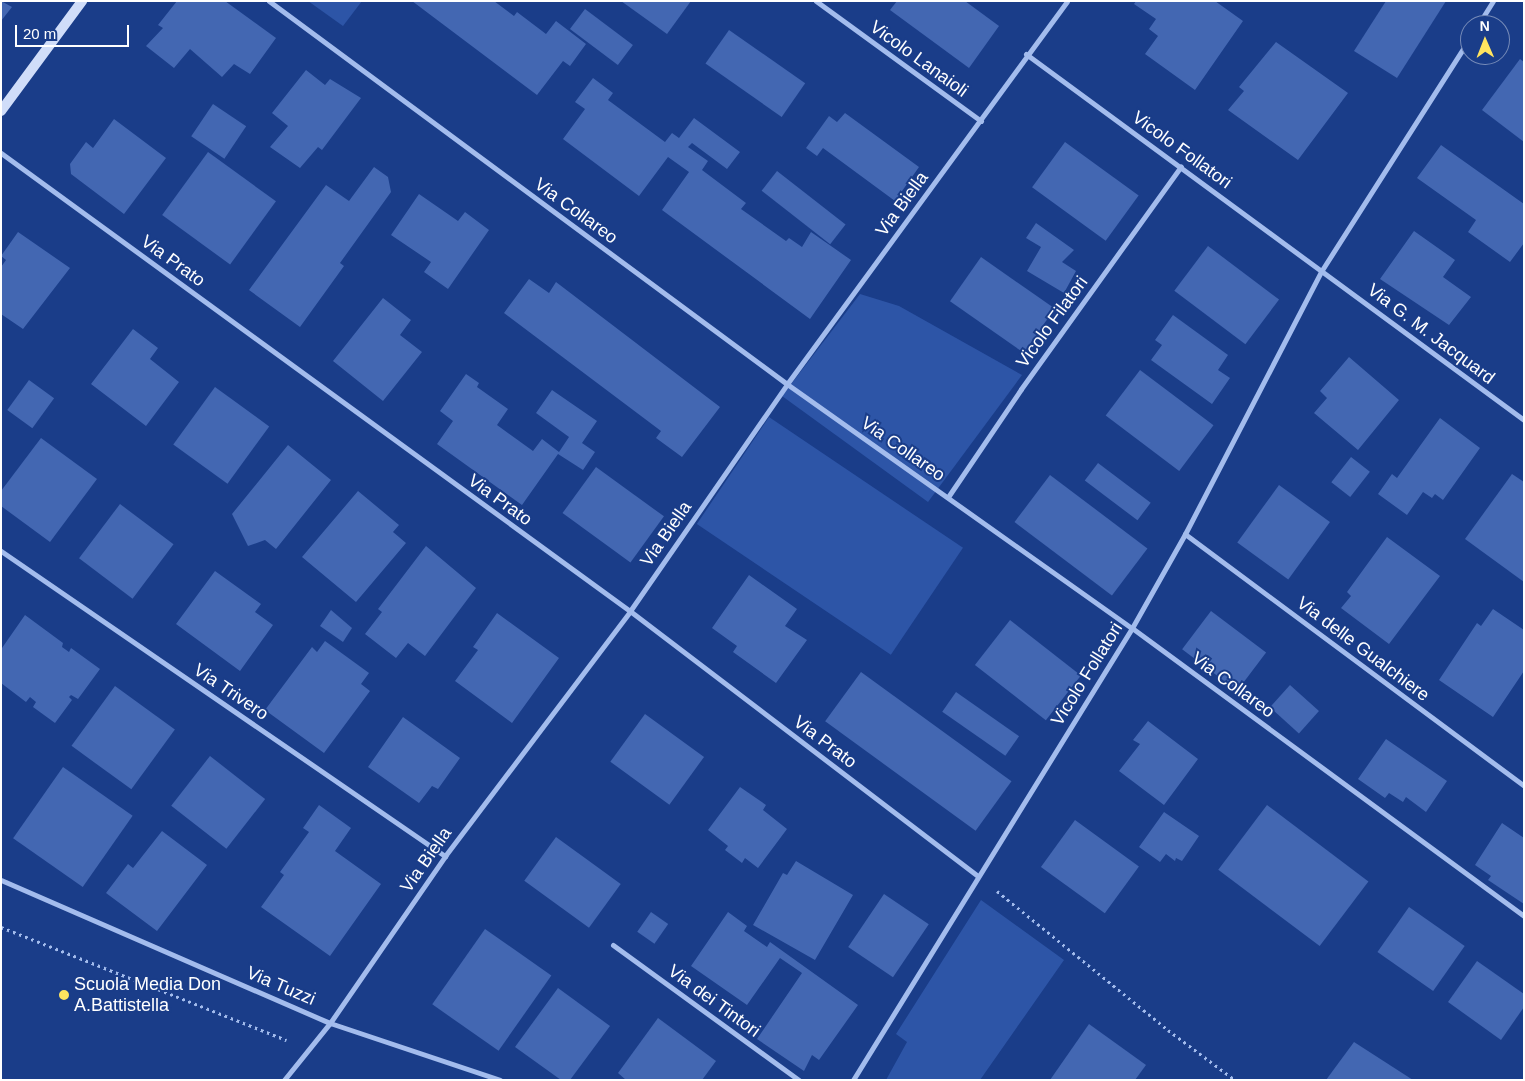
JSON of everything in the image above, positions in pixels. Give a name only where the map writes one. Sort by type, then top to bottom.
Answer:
[{"type":"main road","points":[[1,111],[82,1]]},
{"type":"street","name":"Via Collareo","points":[[269,1],[787,384],[1132,628],[1524,916]]},
{"type":"street","name":"Vicolo Lanaioli","points":[[816,1],[980,121]]},
{"type":"street","name":"Via Biella","points":[[284,1080],[306,1048],[330,1023],[445,856],[630,611],[787,384],[980,121],[1026,54],[1067,1]]},
{"type":"street","points":[[1485,15],[1494,1]]},
{"type":"street","name":"Vicolo Follatori","points":[[1026,54],[1322,270]]},
{"type":"street","name":"Vicolo Follatori","points":[[854,1080],[977,875],[1132,628],[1185,534],[1322,270],[1460,54]]},
{"type":"street","name":"Via Prato","points":[[1,153],[630,611],[977,875]]},
{"type":"street","name":"Vicolo Filatori","points":[[948,497],[1021,389],[1181,166]]},
{"type":"street","name":"Via G. M. Jacquard","points":[[1322,270],[1524,420]]},
{"type":"street","name":"Via delle Gualchiere","points":[[1185,534],[1524,786]]},
{"type":"street","name":"Via Trivero","points":[[1,551],[445,856]]},
{"type":"street","name":"Via Tuzzi","points":[[1,880],[330,1023],[500,1080]]},
{"type":"street","name":"Via dei Tintori","points":[[613,946],[799,1080]]},
{"type":"path","points":[[977,875],[1168,1030],[1235,1080]]},
{"type":"path","points":[[1,927],[306,1048]]},
{"type":"shaded area","points":[[308,1],[362,1],[343,26]]},
{"type":"shaded area","points":[[860,294],[899,306],[1022,375],[928,502],[782,396]]},
{"type":"shaded area","points":[[769,417],[963,548],[891,655],[697,524]]},
{"type":"shaded area","points":[[981,900],[1064,960],[980,1080],[886,1080],[907,1042],[896,1034]]},
{"type":"building","points":[[1,1],[12,7],[1,21]]},
{"type":"building","points":[[177,1],[225,1],[276,38],[250,74],[234,64],[222,77],[190,49],[174,68],[146,46],[163,28],[158,25]]},
{"type":"building","points":[[412,1],[494,1],[514,16],[517,12],[546,34],[556,21],[586,44],[570,66],[563,61],[537,95]]},
{"type":"building","points":[[621,1],[691,1],[667,34]]},
{"type":"building","points":[[897,1],[965,1],[999,26],[969,68],[890,10]]},
{"type":"building","points":[[1136,1],[1215,1],[1243,21],[1195,90],[1145,54],[1158,36],[1149,29],[1156,19],[1134,4]]},
{"type":"building","points":[[1386,1],[1446,1],[1397,78],[1354,51]]},
{"type":"building","points":[[585,9],[633,45],[618,65],[570,29]]},
{"type":"building","points":[[729,30],[805,83],[782,117],[705,64]]},
{"type":"building","points":[[1276,42],[1348,93],[1298,160],[1228,110],[1244,91],[1239,87]]},
{"type":"building","points":[[1520,59],[1524,62],[1524,142],[1482,110]]},
{"type":"building","points":[[306,70],[325,85],[330,79],[361,98],[322,150],[318,147],[300,168],[270,147],[288,126],[272,113]]},
{"type":"building","points":[[593,78],[613,93],[608,100],[665,142],[672,133],[679,138],[694,118],[740,152],[727,169],[692,143],[688,147],[708,161],[702,170],[746,203],[741,209],[786,241],[789,238],[802,247],[811,232],[851,260],[810,319],[662,210],[689,172],[668,157],[639,196],[563,139],[585,109],[575,102]]},
{"type":"building","points":[[213,104],[246,126],[224,159],[191,136]]},
{"type":"building","points":[[845,113],[919,167],[895,201],[823,148],[817,156],[806,148],[829,116],[837,122]]},
{"type":"building","points":[[114,119],[166,158],[124,214],[71,174],[70,164],[86,142],[93,148]]},
{"type":"building","points":[[1065,142],[1139,195],[1106,241],[1032,187]]},
{"type":"building","points":[[1441,145],[1524,204],[1524,243],[1510,262],[1468,232],[1476,220],[1417,178]]},
{"type":"building","points":[[208,152],[276,201],[230,264],[162,215]]},
{"type":"building","points":[[374,167],[388,177],[391,192],[340,263],[344,266],[300,327],[249,290],[326,185],[349,201]]},
{"type":"building","points":[[777,171],[846,225],[830,244],[762,191]]},
{"type":"building","points":[[419,194],[458,221],[465,212],[489,230],[448,289],[424,272],[431,262],[391,235]]},
{"type":"building","points":[[1036,223],[1074,250],[1062,262],[1076,271],[1064,293],[1027,271],[1041,247],[1026,238]]},
{"type":"building","points":[[1414,231],[1455,260],[1443,277],[1471,297],[1449,325],[1380,279]]},
{"type":"building","points":[[18,232],[70,268],[23,329],[1,314],[1,267],[6,260],[1,256]]},
{"type":"building","points":[[1208,246],[1279,300],[1245,344],[1174,291]]},
{"type":"building","points":[[981,257],[1055,309],[1024,353],[950,301]]},
{"type":"building","points":[[529,279],[549,293],[556,282],[720,407],[682,457],[656,438],[661,431],[504,313]]},
{"type":"building","points":[[383,298],[411,320],[400,335],[422,352],[383,401],[333,361]]},
{"type":"building","points":[[1173,315],[1228,355],[1218,370],[1230,378],[1212,404],[1151,360],[1162,345],[1155,340]]},
{"type":"building","points":[[133,329],[158,348],[150,359],[179,382],[146,426],[91,384]]},
{"type":"building","points":[[1349,357],[1399,400],[1358,450],[1314,413],[1327,398],[1320,391]]},
{"type":"building","points":[[1140,370],[1213,425],[1179,471],[1106,416]]},
{"type":"building","points":[[466,374],[479,383],[477,387],[508,409],[497,425],[533,451],[542,439],[559,452],[569,437],[536,413],[552,390],[597,421],[582,443],[595,452],[583,470],[558,454],[522,505],[437,444],[453,421],[440,411]]},
{"type":"building","points":[[29,380],[54,398],[32,428],[7,410]]},
{"type":"building","points":[[215,387],[269,426],[227,484],[173,444]]},
{"type":"building","points":[[1440,418],[1480,448],[1443,500],[1435,494],[1432,498],[1423,492],[1407,515],[1378,494],[1392,474],[1397,478]]},
{"type":"building","points":[[41,438],[97,479],[50,542],[1,506],[1,491]]},
{"type":"building","points":[[288,445],[331,480],[276,549],[265,540],[248,546],[232,514]]},
{"type":"building","points":[[1351,457],[1370,472],[1350,497],[1331,482]]},
{"type":"building","points":[[1098,463],[1151,503],[1137,520],[1085,481]]},
{"type":"building","points":[[596,467],[664,516],[630,562],[562,513]]},
{"type":"building","points":[[1512,474],[1524,482],[1524,582],[1465,539]]},
{"type":"building","points":[[1050,475],[1147,548],[1112,596],[1014,522]]},
{"type":"building","points":[[1279,485],[1330,522],[1288,579],[1237,542]]},
{"type":"building","points":[[358,491],[399,525],[393,532],[406,543],[356,602],[302,557]]},
{"type":"building","points":[[120,504],[174,544],[133,599],[79,558]]},
{"type":"building","points":[[1387,537],[1440,576],[1389,644],[1341,608],[1351,596],[1347,592]]},
{"type":"building","points":[[426,546],[476,588],[425,656],[408,643],[396,658],[365,634],[382,612],[378,609]]},
{"type":"building","points":[[215,571],[261,604],[255,612],[273,625],[240,671],[176,624]]},
{"type":"building","points":[[749,575],[797,609],[785,626],[807,640],[776,683],[733,652],[737,646],[712,628]]},
{"type":"building","points":[[1493,609],[1524,630],[1524,671],[1493,717],[1439,680],[1477,623],[1481,626]]},
{"type":"building","points":[[331,610],[352,628],[343,642],[320,626]]},
{"type":"building","points":[[1211,611],[1266,653],[1237,691],[1182,649]]},
{"type":"building","points":[[497,613],[559,658],[512,723],[455,681],[478,650],[473,647]]},
{"type":"building","points":[[25,615],[63,643],[62,647],[69,652],[71,648],[100,669],[78,699],[71,695],[69,697],[72,700],[55,723],[33,707],[36,702],[30,697],[26,702],[1,683],[2,648]]},
{"type":"building","points":[[1010,620],[1081,675],[1046,720],[975,665]]},
{"type":"building","points":[[325,641],[369,673],[361,684],[370,691],[324,753],[265,710],[312,647],[317,652]]},
{"type":"building","points":[[861,672],[1011,781],[976,831],[825,721]]},
{"type":"building","points":[[1290,685],[1319,711],[1299,733],[1270,707]]},
{"type":"building","points":[[115,686],[175,729],[131,789],[72,746]]},
{"type":"building","points":[[956,692],[1019,736],[1005,756],[942,712]]},
{"type":"building","points":[[645,714],[704,757],[669,805],[610,762]]},
{"type":"building","points":[[403,717],[460,758],[438,789],[432,786],[419,803],[368,767]]},
{"type":"building","points":[[1148,721],[1198,759],[1164,805],[1119,771],[1140,744],[1133,740]]},
{"type":"building","points":[[1386,739],[1447,781],[1426,812],[1406,797],[1403,802],[1389,793],[1385,798],[1358,779]]},
{"type":"building","points":[[210,756],[265,799],[226,849],[171,806]]},
{"type":"building","points":[[63,767],[133,816],[83,887],[13,838]]},
{"type":"building","points":[[740,787],[766,805],[763,810],[787,829],[758,868],[745,858],[742,863],[725,850],[728,846],[708,830]]},
{"type":"building","points":[[319,805],[351,828],[335,851],[381,884],[330,956],[261,907],[284,875],[280,872],[309,832],[303,828]]},
{"type":"building","points":[[1267,805],[1368,881],[1320,946],[1218,870]]},
{"type":"building","points":[[1164,812],[1199,836],[1182,861],[1176,858],[1175,861],[1166,854],[1160,862],[1139,847]]},
{"type":"building","points":[[1075,820],[1139,866],[1105,913],[1041,867]]},
{"type":"building","points":[[1502,823],[1524,838],[1524,904],[1488,880],[1491,876],[1475,865]]},
{"type":"building","points":[[162,831],[207,865],[157,931],[106,893],[128,864],[133,868]]},
{"type":"building","points":[[556,837],[621,884],[589,928],[524,881]]},
{"type":"building","points":[[796,861],[853,895],[815,960],[753,925],[783,873],[787,875]]},
{"type":"building","points":[[884,894],[929,924],[893,977],[848,947]]},
{"type":"building","points":[[1409,907],[1465,946],[1433,991],[1377,952]]},
{"type":"building","points":[[651,912],[668,924],[654,944],[637,932]]},
{"type":"building","points":[[728,912],[747,926],[744,931],[767,947],[770,942],[858,1005],[819,1060],[812,1055],[804,1071],[757,1039],[802,973],[780,958],[747,1005],[691,966]]},
{"type":"building","points":[[485,929],[551,975],[499,1051],[432,1004]]},
{"type":"building","points":[[1477,961],[1524,994],[1524,1007],[1501,1040],[1448,1002]]},
{"type":"building","points":[[558,988],[610,1026],[570,1080],[561,1080],[515,1047]]},
{"type":"building","points":[[658,1018],[716,1061],[702,1080],[626,1080],[618,1073]]},
{"type":"building","points":[[1089,1024],[1146,1065],[1135,1080],[1050,1080]]},
{"type":"building","points":[[1354,1042],[1413,1080],[1326,1080]]},
{"type":"place","name":"Scuola Media Don A.Battistella","points":[[64,995]]}]
